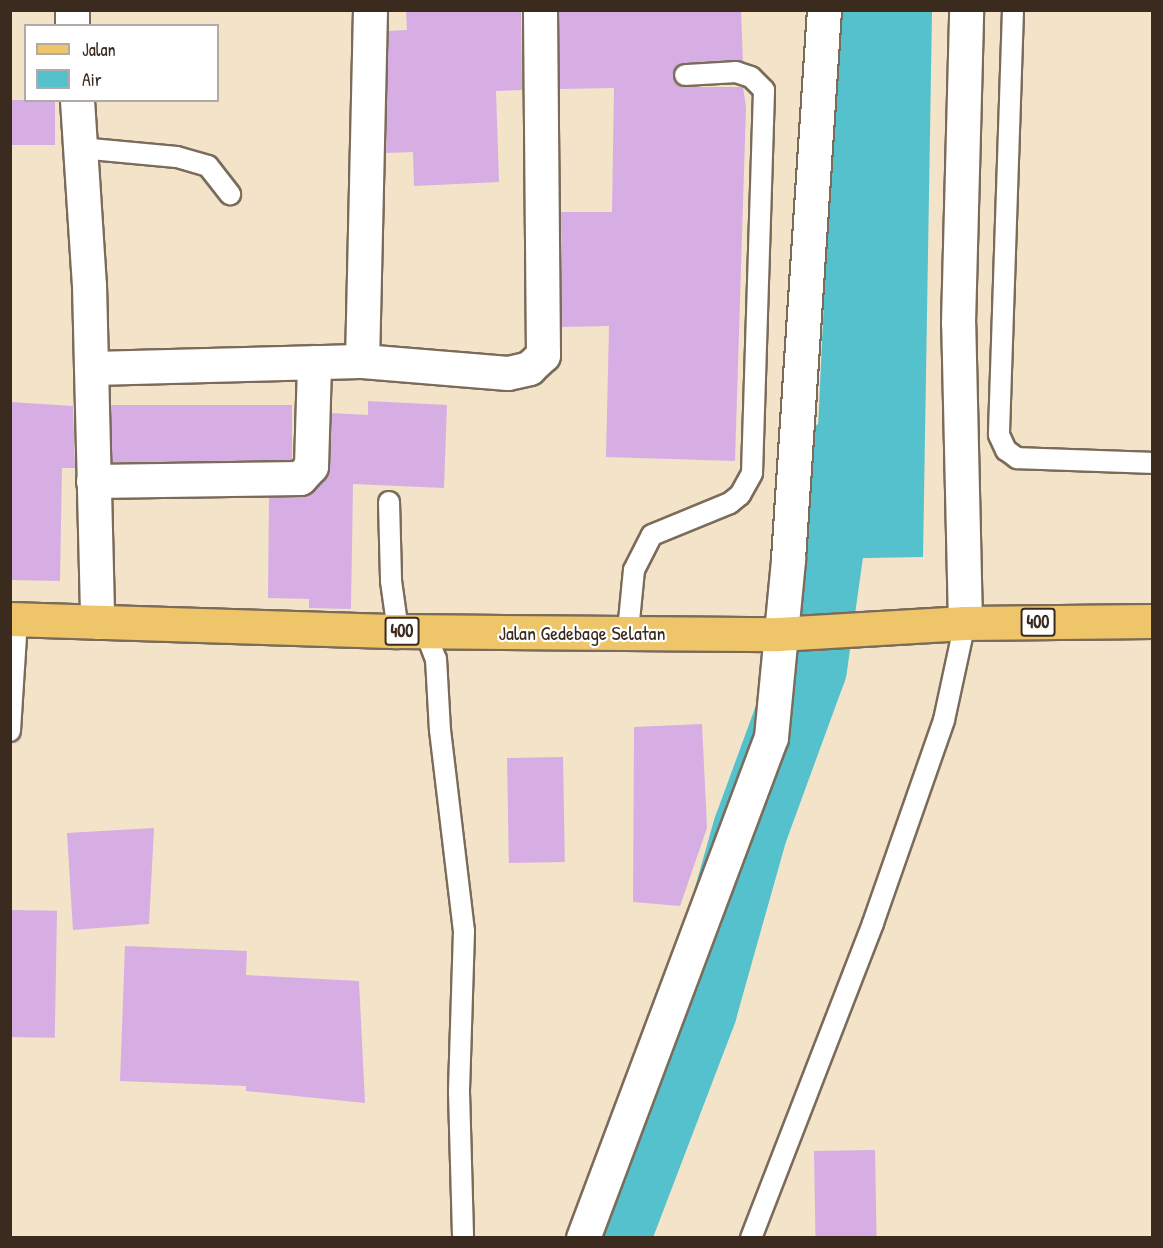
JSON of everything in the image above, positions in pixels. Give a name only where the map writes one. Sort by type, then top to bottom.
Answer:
[{"type":"main road","name":"Jalan Gedebage Selatan","points":[[14,620],[412,631],[786,633],[965,623],[1152,621]]},
{"type":"street","points":[[362,361],[370,10]]},
{"type":"street","points":[[91,368],[362,361],[508,374],[528,369],[543,356],[540,10]]},
{"type":"street","points":[[583,1238],[771,737],[786,633],[788,559],[824,10]]},
{"type":"street","points":[[965,623],[958,323],[966,10]]},
{"type":"street","points":[[77,102],[91,368],[97,622]]},
{"type":"street","points":[[93,481],[300,478],[311,466],[314,362]]},
{"type":"lane","points":[[1013,10],[999,435],[1006,450],[1017,458],[1152,463]]},
{"type":"lane","points":[[628,631],[634,570],[652,535],[730,503],[740,495],[752,474],[764,90],[752,77],[736,72],[685,75]]},
{"type":"lane","points":[[80,148],[177,157],[208,166],[230,194]]},
{"type":"lane","points":[[389,502],[391,581],[412,631],[436,659],[440,730],[464,931],[459,1092],[464,1238]]},
{"type":"lane","points":[[10,731],[14,620]]},
{"type":"lane","points":[[751,1238],[901,844],[944,720],[965,623]]},
{"type":"water","points":[[851,11],[932,11],[923,557],[812,559],[833,103]]},
{"type":"building","points":[[406,10],[521,10],[522,90],[496,91],[499,182],[414,186],[413,152],[386,153],[388,31],[407,30]]},
{"type":"building","points":[[559,10],[741,10],[743,62],[684,63],[678,65],[673,75],[675,82],[685,87],[743,87],[746,107],[735,461],[606,457],[609,326],[562,327],[561,212],[612,212],[614,88],[559,89]]},
{"type":"building","points":[[10,100],[55,102],[55,145],[10,145]]},
{"type":"building","points":[[368,401],[447,405],[444,488],[353,484],[351,609],[309,608],[309,599],[268,598],[269,497],[301,497],[314,491],[330,467],[331,413],[368,415]]},
{"type":"building","points":[[10,402],[73,406],[75,468],[62,468],[60,581],[10,580]]},
{"type":"building","points":[[111,405],[292,405],[292,462],[111,462]]},
{"type":"building","points":[[702,724],[707,828],[680,906],[633,902],[634,727]]},
{"type":"building","points":[[563,757],[565,862],[509,863],[507,758]]},
{"type":"building","points":[[154,828],[149,924],[73,930],[67,833]]},
{"type":"building","points":[[10,910],[57,911],[55,1038],[10,1037]]},
{"type":"building","points":[[125,946],[247,951],[246,975],[359,981],[365,1103],[246,1091],[246,1086],[120,1081]]},
{"type":"building","points":[[875,1150],[877,1238],[816,1238],[814,1151]]},
{"type":"waterway","points":[[843,149],[845,10]]},
{"type":"waterway","points":[[612,1238],[699,1010],[750,829],[809,668],[839,454]]}]
